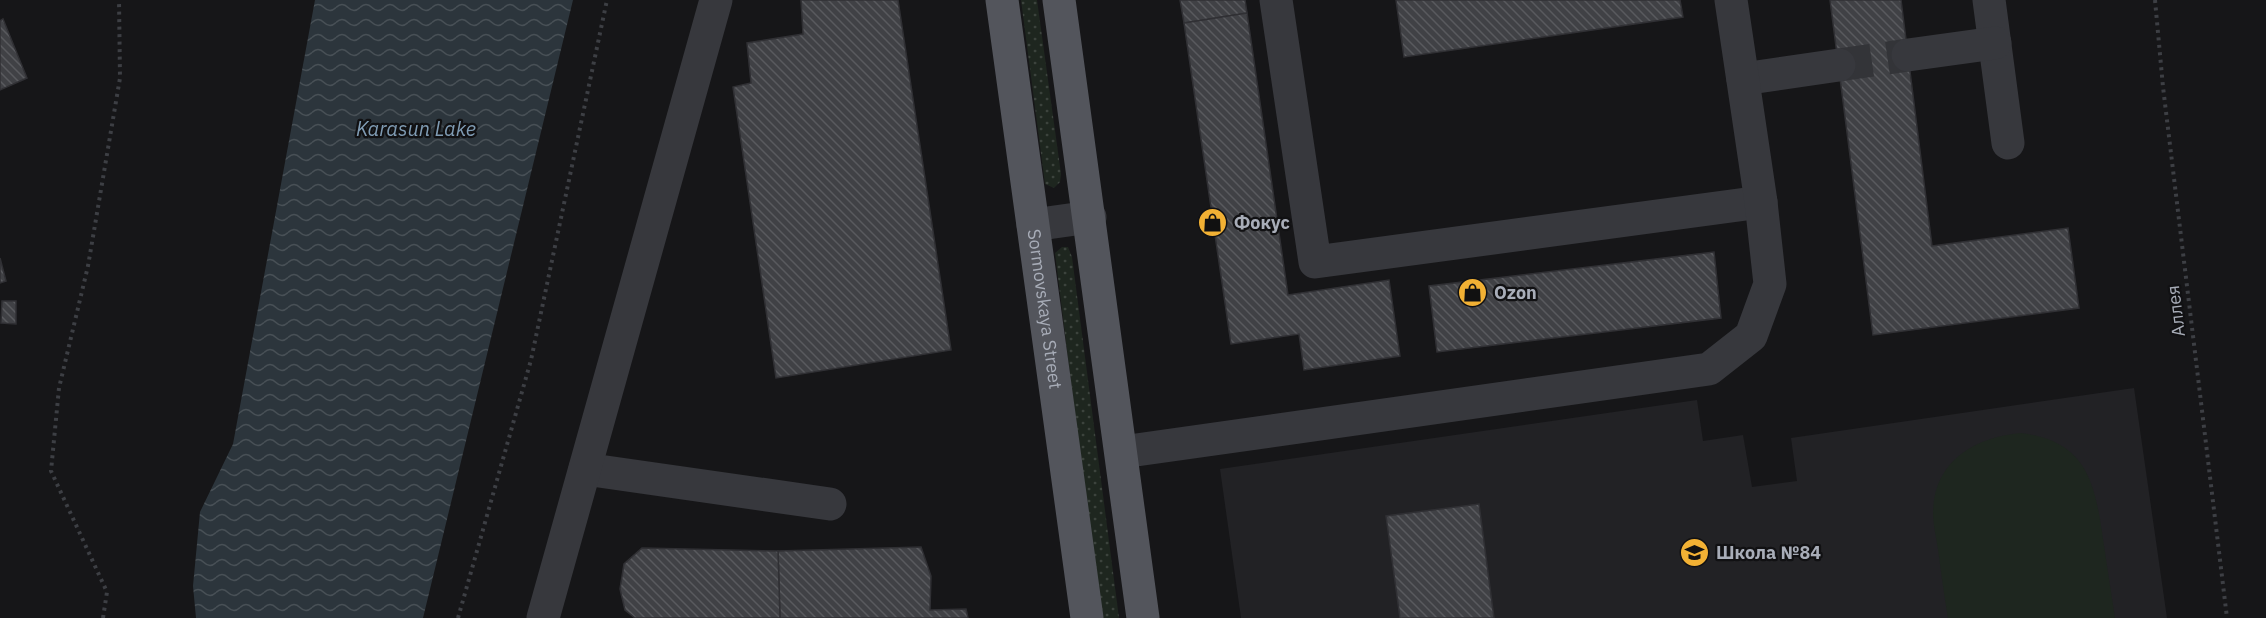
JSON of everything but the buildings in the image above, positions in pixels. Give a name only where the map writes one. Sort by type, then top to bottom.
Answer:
[{"type":"main road","name":"Sormovskaya Street","points":[[1002,0],[1087,618]]},
{"type":"main road","points":[[1059,0],[1143,618]]},
{"type":"lane","points":[[543,618],[716,0]]},
{"type":"lane","points":[[1276,0],[1315,262],[1761,202]]},
{"type":"lane","points":[[1122,452],[1709,369],[1751,336],[1770,284],[1761,202],[1731,0]]},
{"type":"lane","points":[[1989,0],[2008,143]]},
{"type":"lane","points":[[1908,55],[1995,43]]},
{"type":"lane","points":[[1743,78],[1839,65]]},
{"type":"lane","points":[[1033,225],[1090,217]]},
{"type":"lane","points":[[585,469],[830,504]]},
{"type":"path","points":[[103,618],[106,592],[51,471],[58,388],[88,266],[120,78],[119,0]]},
{"type":"path","points":[[458,618],[531,360],[607,0]]},
{"type":"path","name":"Аллея","points":[[2155,0],[2166,111],[2227,618]]},
{"type":"shaded area","points":[[1021,0],[1037,0],[1061,174],[1060,182],[1054,188],[1045,184]]},
{"type":"shaded area","points":[[1062,247],[1068,247],[1072,257],[1119,618],[1100,618],[1055,253]]},
{"type":"shaded area","name":"Школа №84","points":[[2134,388],[2167,618],[1241,618],[1220,469],[1697,400],[1703,441],[1743,435],[1752,487],[1797,481],[1791,438]]},
{"type":"shaded area","points":[[2021,433],[2061,445],[2074,455],[2084,468],[2091,483],[2100,519],[2115,618],[1948,618],[1933,517],[1935,494],[1949,466],[1960,455],[1988,440]]},
{"type":"water","name":"Karasun Lake","points":[[315,0],[573,0],[423,618],[196,618],[193,586],[200,512],[233,444]]},
{"type":"tunnel","points":[[1839,65],[1908,55]]},
{"type":"place","name":"Фокус","points":[[1213,223]]},
{"type":"place","name":"Ozon","points":[[1473,293]]},
{"type":"place","name":"Школа №84","points":[[1695,553]]}]
